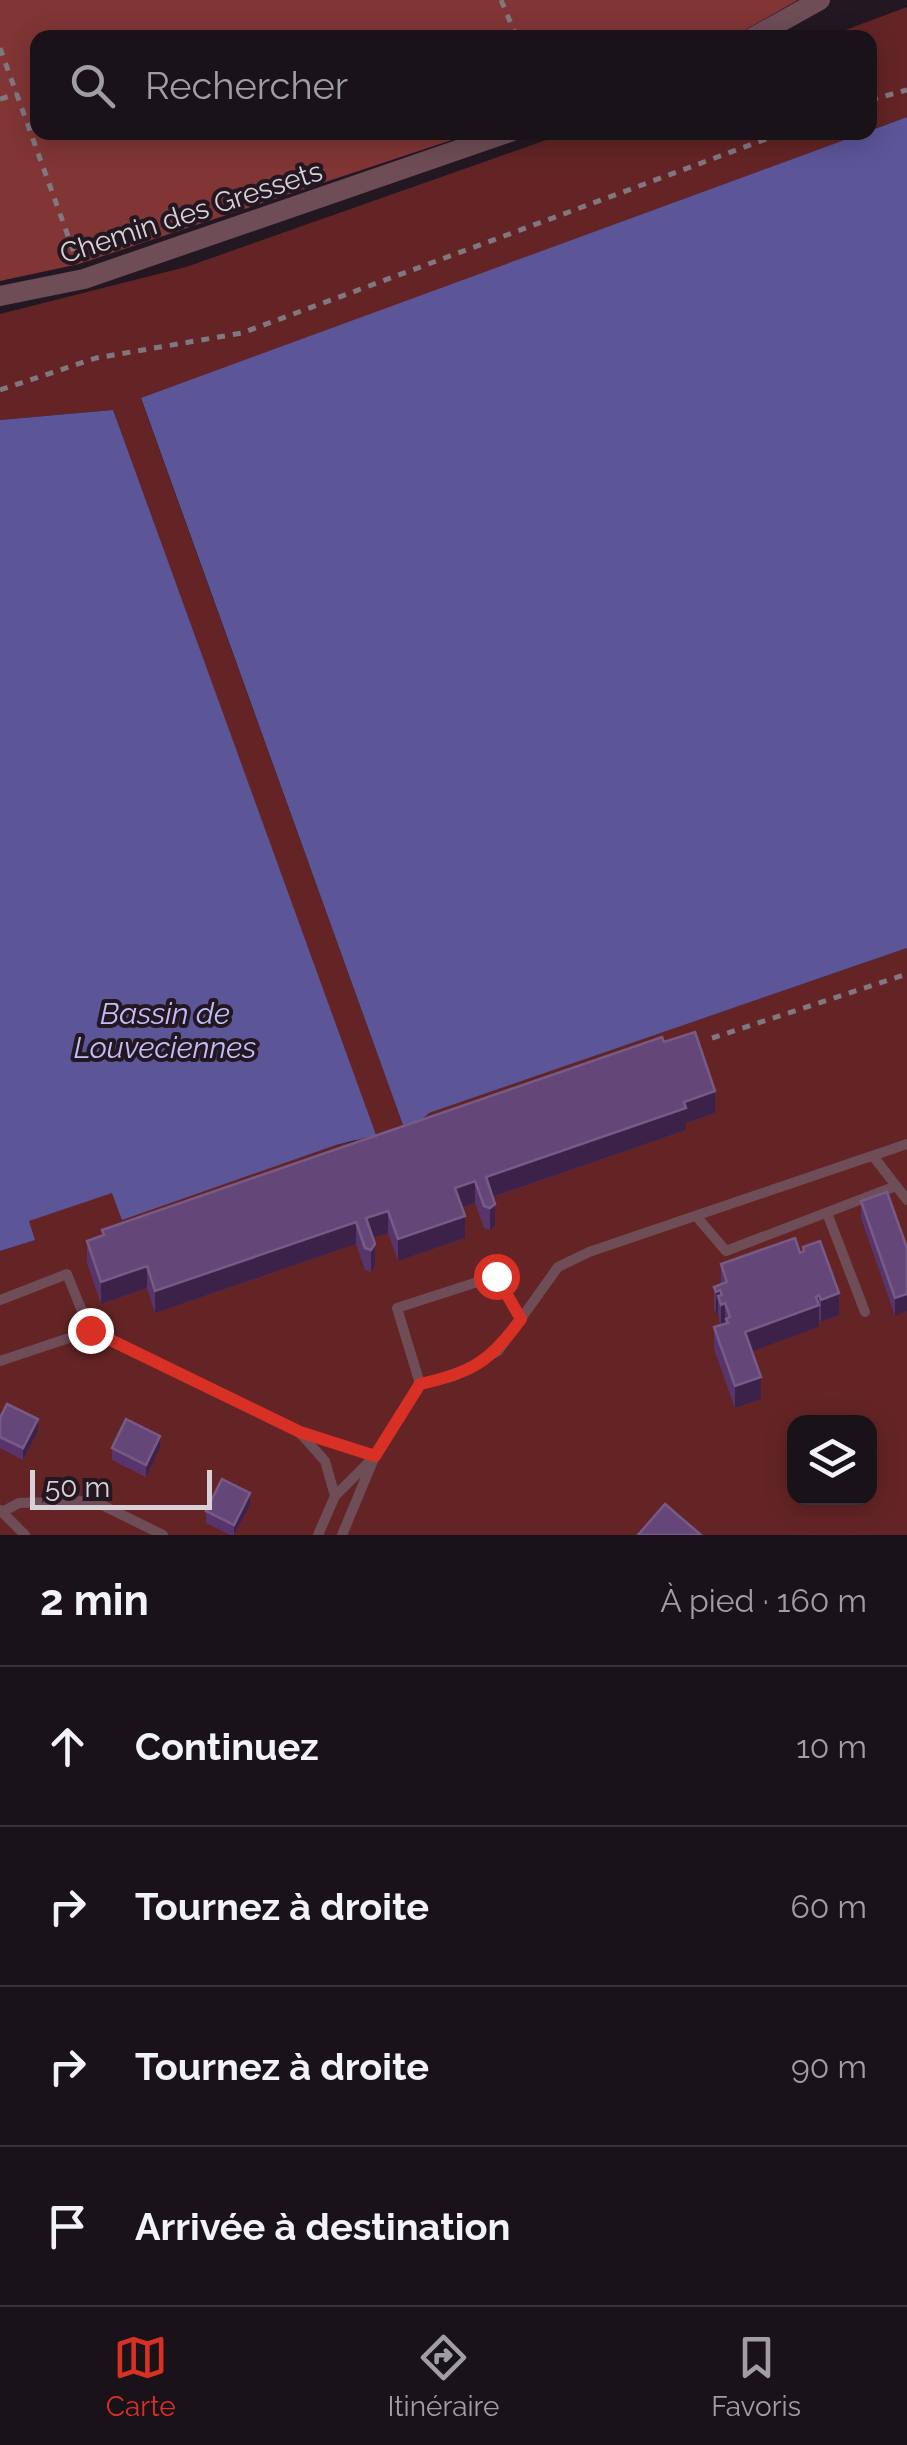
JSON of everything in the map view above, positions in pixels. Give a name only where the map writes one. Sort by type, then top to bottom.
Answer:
[{"type":"street","points":[[766,30],[820,0]]},
{"type":"street","name":"Chemin des Gressets","points":[[0,296],[84,280],[487,140]]},
{"type":"lane","points":[[342,1535],[375,1456],[420,1384],[454,1376],[498,1351],[558,1268],[589,1252],[907,1144]]},
{"type":"lane","points":[[873,1156],[907,1200]]},
{"type":"lane","points":[[696,1216],[726,1252],[896,1186]]},
{"type":"lane","points":[[827,1213],[864,1312]]},
{"type":"lane","points":[[0,1300],[67,1274],[90,1330],[300,1432],[375,1456]]},
{"type":"lane","points":[[420,1384],[396,1308],[496,1276],[521,1319]]},
{"type":"lane","points":[[0,1361],[90,1330]]},
{"type":"lane","points":[[300,1432],[324,1461],[336,1496]]},
{"type":"lane","points":[[318,1535],[336,1496],[375,1456]]},
{"type":"lane","points":[[26,1535],[1,1511],[18,1503],[88,1501],[163,1535]]},
{"type":"path","points":[[500,0],[513,30]]},
{"type":"path","points":[[0,48],[30,132]]},
{"type":"path","points":[[877,98],[907,90]]},
{"type":"path","points":[[0,99],[16,94]]},
{"type":"path","points":[[33,140],[84,280]]},
{"type":"path","points":[[0,390],[96,358],[242,333],[763,140]]},
{"type":"path","points":[[712,1038],[907,974]]},
{"type":"shaded area","points":[[0,0],[798,0],[745,30],[30,30],[30,140],[452,140],[79,264],[0,281]]},
{"type":"shaded area","points":[[907,7],[907,117],[877,128],[877,30],[845,30]]},
{"type":"shaded area","points":[[546,140],[845,140],[141,399],[403,1125],[907,948],[907,1535],[0,1535],[0,1251],[34,1240],[28,1221],[113,1192],[122,1219],[356,1141],[113,410],[0,420],[0,314],[186,267]]},
{"type":"water","points":[[907,117],[907,948],[403,1125],[141,398],[844,140],[877,140],[877,128]]},
{"type":"water","name":"Bassin de Louveciennes","points":[[113,410],[376,1135],[336,1145],[122,1220],[112,1193],[29,1221],[35,1240],[0,1251],[0,420]]},
{"type":"building","points":[[695,1032],[715,1091],[684,1102],[686,1108],[486,1177],[495,1204],[490,1208],[484,1206],[475,1181],[455,1188],[465,1216],[398,1239],[388,1211],[366,1218],[375,1244],[371,1250],[365,1248],[356,1222],[155,1291],[147,1266],[101,1282],[87,1241],[104,1235],[102,1230],[662,1037],[664,1042]]},
{"type":"building","points":[[887,1192],[907,1248],[907,1294],[895,1298],[861,1201]]},
{"type":"building","points":[[795,1238],[800,1253],[803,1247],[820,1241],[839,1293],[821,1300],[819,1295],[819,1305],[745,1332],[761,1377],[735,1386],[714,1327],[728,1323],[726,1319],[730,1317],[725,1303],[721,1305],[720,1290],[716,1292],[714,1287],[727,1282],[721,1264]]},
{"type":"building","points":[[7,1404],[38,1419],[23,1448],[0,1437],[0,1418]]},
{"type":"building","points":[[126,1419],[160,1436],[146,1465],[112,1448]]},
{"type":"building","points":[[222,1479],[250,1493],[234,1525],[206,1511]]},
{"type":"building","points":[[665,1504],[701,1535],[638,1535]]},
{"type":"route","points":[[90,1330],[300,1432],[375,1456],[420,1384],[454,1376],[498,1351],[521,1319],[496,1276]]}]
